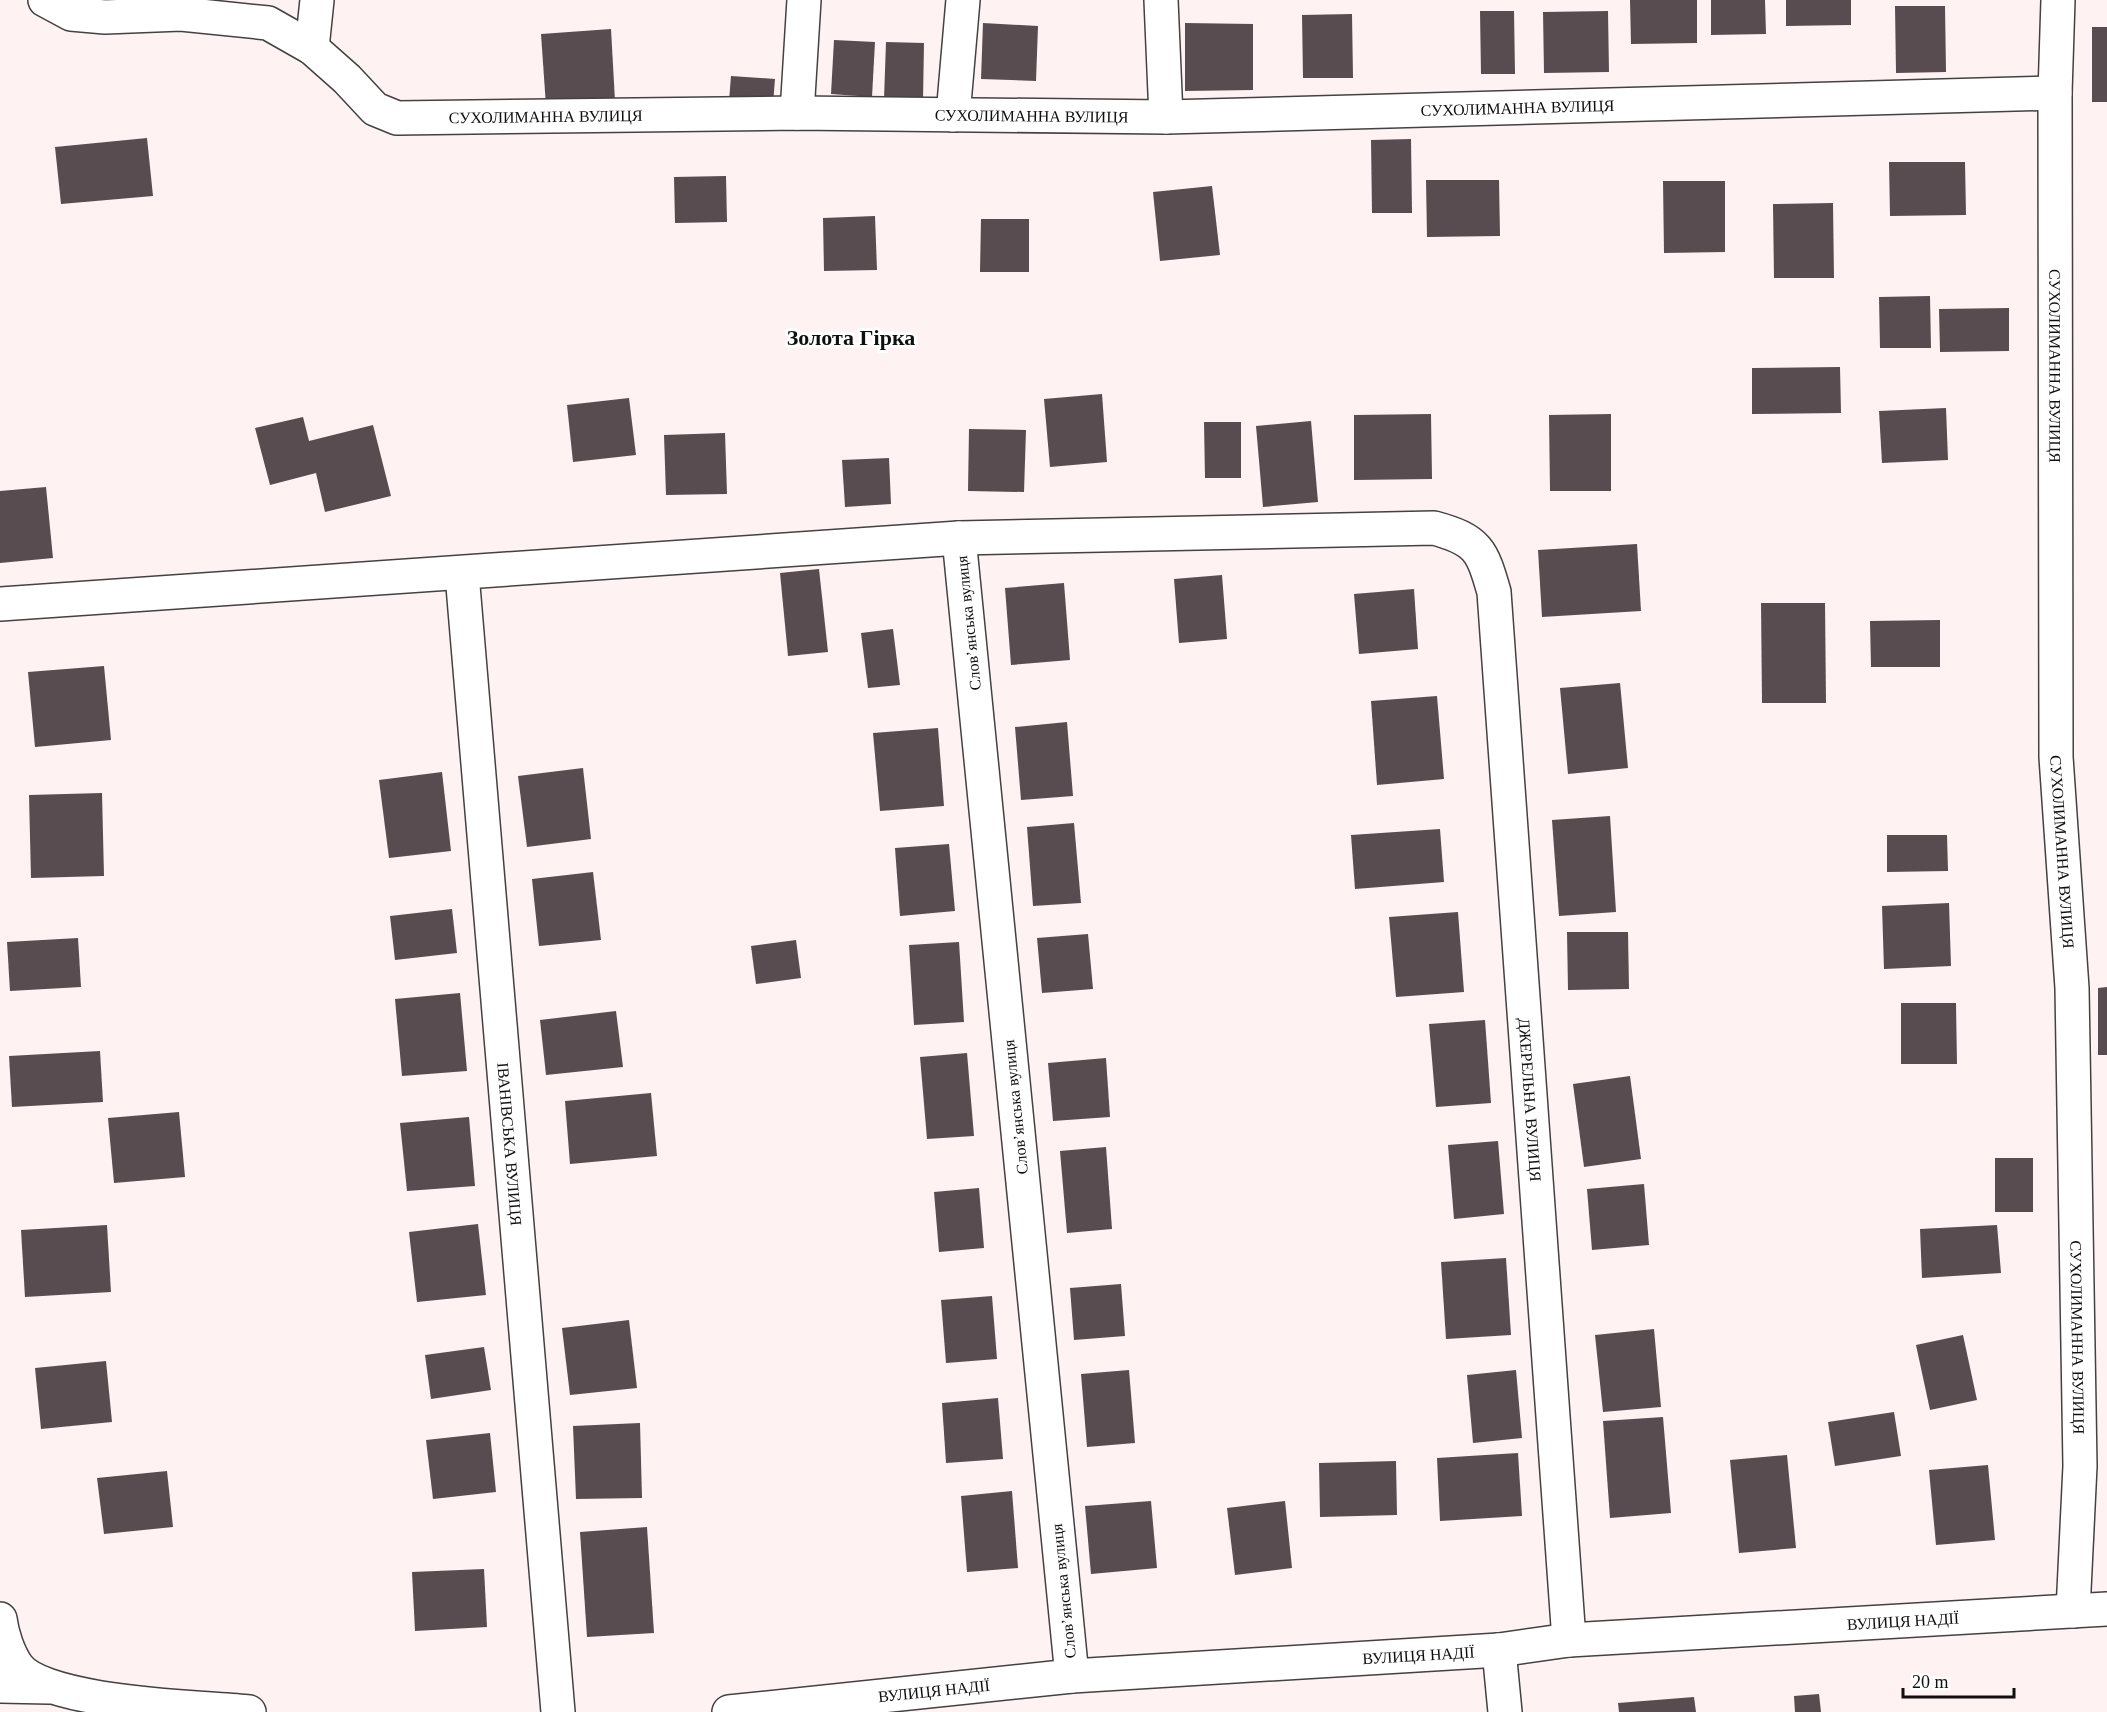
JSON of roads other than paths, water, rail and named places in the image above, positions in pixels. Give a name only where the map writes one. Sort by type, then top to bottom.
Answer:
[{"type":"street","name":"СУХОЛИМАННА ВУЛИЦЯ","points":[[45,0],[71,14],[105,17],[181,14],[268,23],[312,48],[347,79],[375,109],[397,118],[797,113],[1166,117],[2055,93]]},
{"type":"street","points":[[312,48],[316,0]]},
{"type":"street","points":[[797,113],[804,0]]},
{"type":"street","points":[[953,115],[963,0]]},
{"type":"street","points":[[1161,0],[1166,117]]},
{"type":"street","name":"СУХОЛИМАННА ВУЛИЦЯ","points":[[2058,0],[2055,93],[2056,756],[2072,988],[2080,1467],[2073,1611]]},
{"type":"street","name":"ДЖЕРЕЛЬНА ВУЛИЦЯ","points":[[959,538],[1434,528],[1462,536],[1485,559],[1494,592],[1569,1640]]},
{"type":"street","points":[[0,604],[959,538]]},
{"type":"street","name":"Словʼянська вулиця","points":[[959,538],[1072,1676]]},
{"type":"street","name":"ІВАНІВСЬКА ВУЛИЦЯ","points":[[462,574],[558,1712]]},
{"type":"street","name":"ВУЛИЦЯ НАДІЇ","points":[[729,1712],[1072,1676],[1499,1650],[1569,1640],[2107,1609]]},
{"type":"street","points":[[0,1619],[2,1632],[18,1667],[49,1687]]},
{"type":"street","points":[[1499,1650],[1504,1712]]},
{"type":"street","points":[[0,1686],[49,1687],[88,1696],[249,1712]]},
{"type":"district","name":"Золота Гірка","points":[[851,337]]}]
